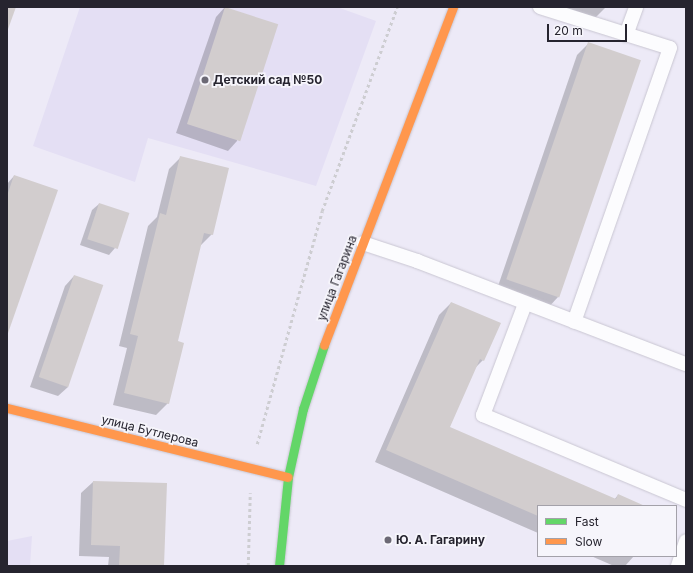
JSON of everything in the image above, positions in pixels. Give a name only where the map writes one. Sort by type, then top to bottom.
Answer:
[{"type":"street","name":"улица Гагарина","points":[[279,566],[288,477],[303,409],[325,343],[453,7]]},
{"type":"street","name":"улица Бутлерова","points":[[7,408],[288,477]]},
{"type":"lane","points":[[540,7],[670,48],[574,322]]},
{"type":"lane","points":[[626,35],[636,7]]},
{"type":"lane","points":[[363,243],[417,261],[525,304],[686,364]]},
{"type":"lane","points":[[525,304],[483,415],[686,500]]},
{"type":"lane","points":[[678,566],[686,541]]},
{"type":"path","points":[[248,566],[251,468],[322,211],[397,7]]},
{"type":"shaded area","name":"Детский сад №50","points":[[80,7],[337,7],[376,21],[316,186],[148,138],[135,182],[33,146]]},
{"type":"shaded area","points":[[32,536],[30,566],[7,566],[7,541]]},
{"type":"building","points":[[7,7],[16,7],[7,32]]},
{"type":"building","points":[[225,7],[278,24],[240,141],[187,124]]},
{"type":"building","points":[[588,42],[641,60],[559,298],[506,279]]},
{"type":"building","points":[[180,156],[229,168],[213,235],[204,233],[178,341],[184,343],[169,404],[124,393],[138,336],[130,334],[160,213],[166,215]]},
{"type":"building","points":[[14,175],[58,190],[7,336],[7,196]]},
{"type":"building","points":[[99,203],[129,213],[118,249],[87,239]]},
{"type":"building","points":[[74,275],[103,285],[68,387],[39,377]]},
{"type":"building","points":[[451,302],[501,323],[484,361],[480,359],[450,427],[616,499],[618,494],[643,505],[537,505],[537,516],[386,450]]},
{"type":"building","points":[[93,481],[167,483],[164,566],[119,566],[120,546],[91,545]]},
{"type":"traffic: fast","points":[[279,566],[288,477],[303,409],[324,345]]},
{"type":"traffic: slow","points":[[324,345],[453,7]]},
{"type":"traffic: slow","points":[[7,408],[288,477]]},
{"type":"place","name":"Детский сад №50","points":[[205,80]]},
{"type":"place","name":"Ю. А. Гагарину","points":[[388,540]]}]
